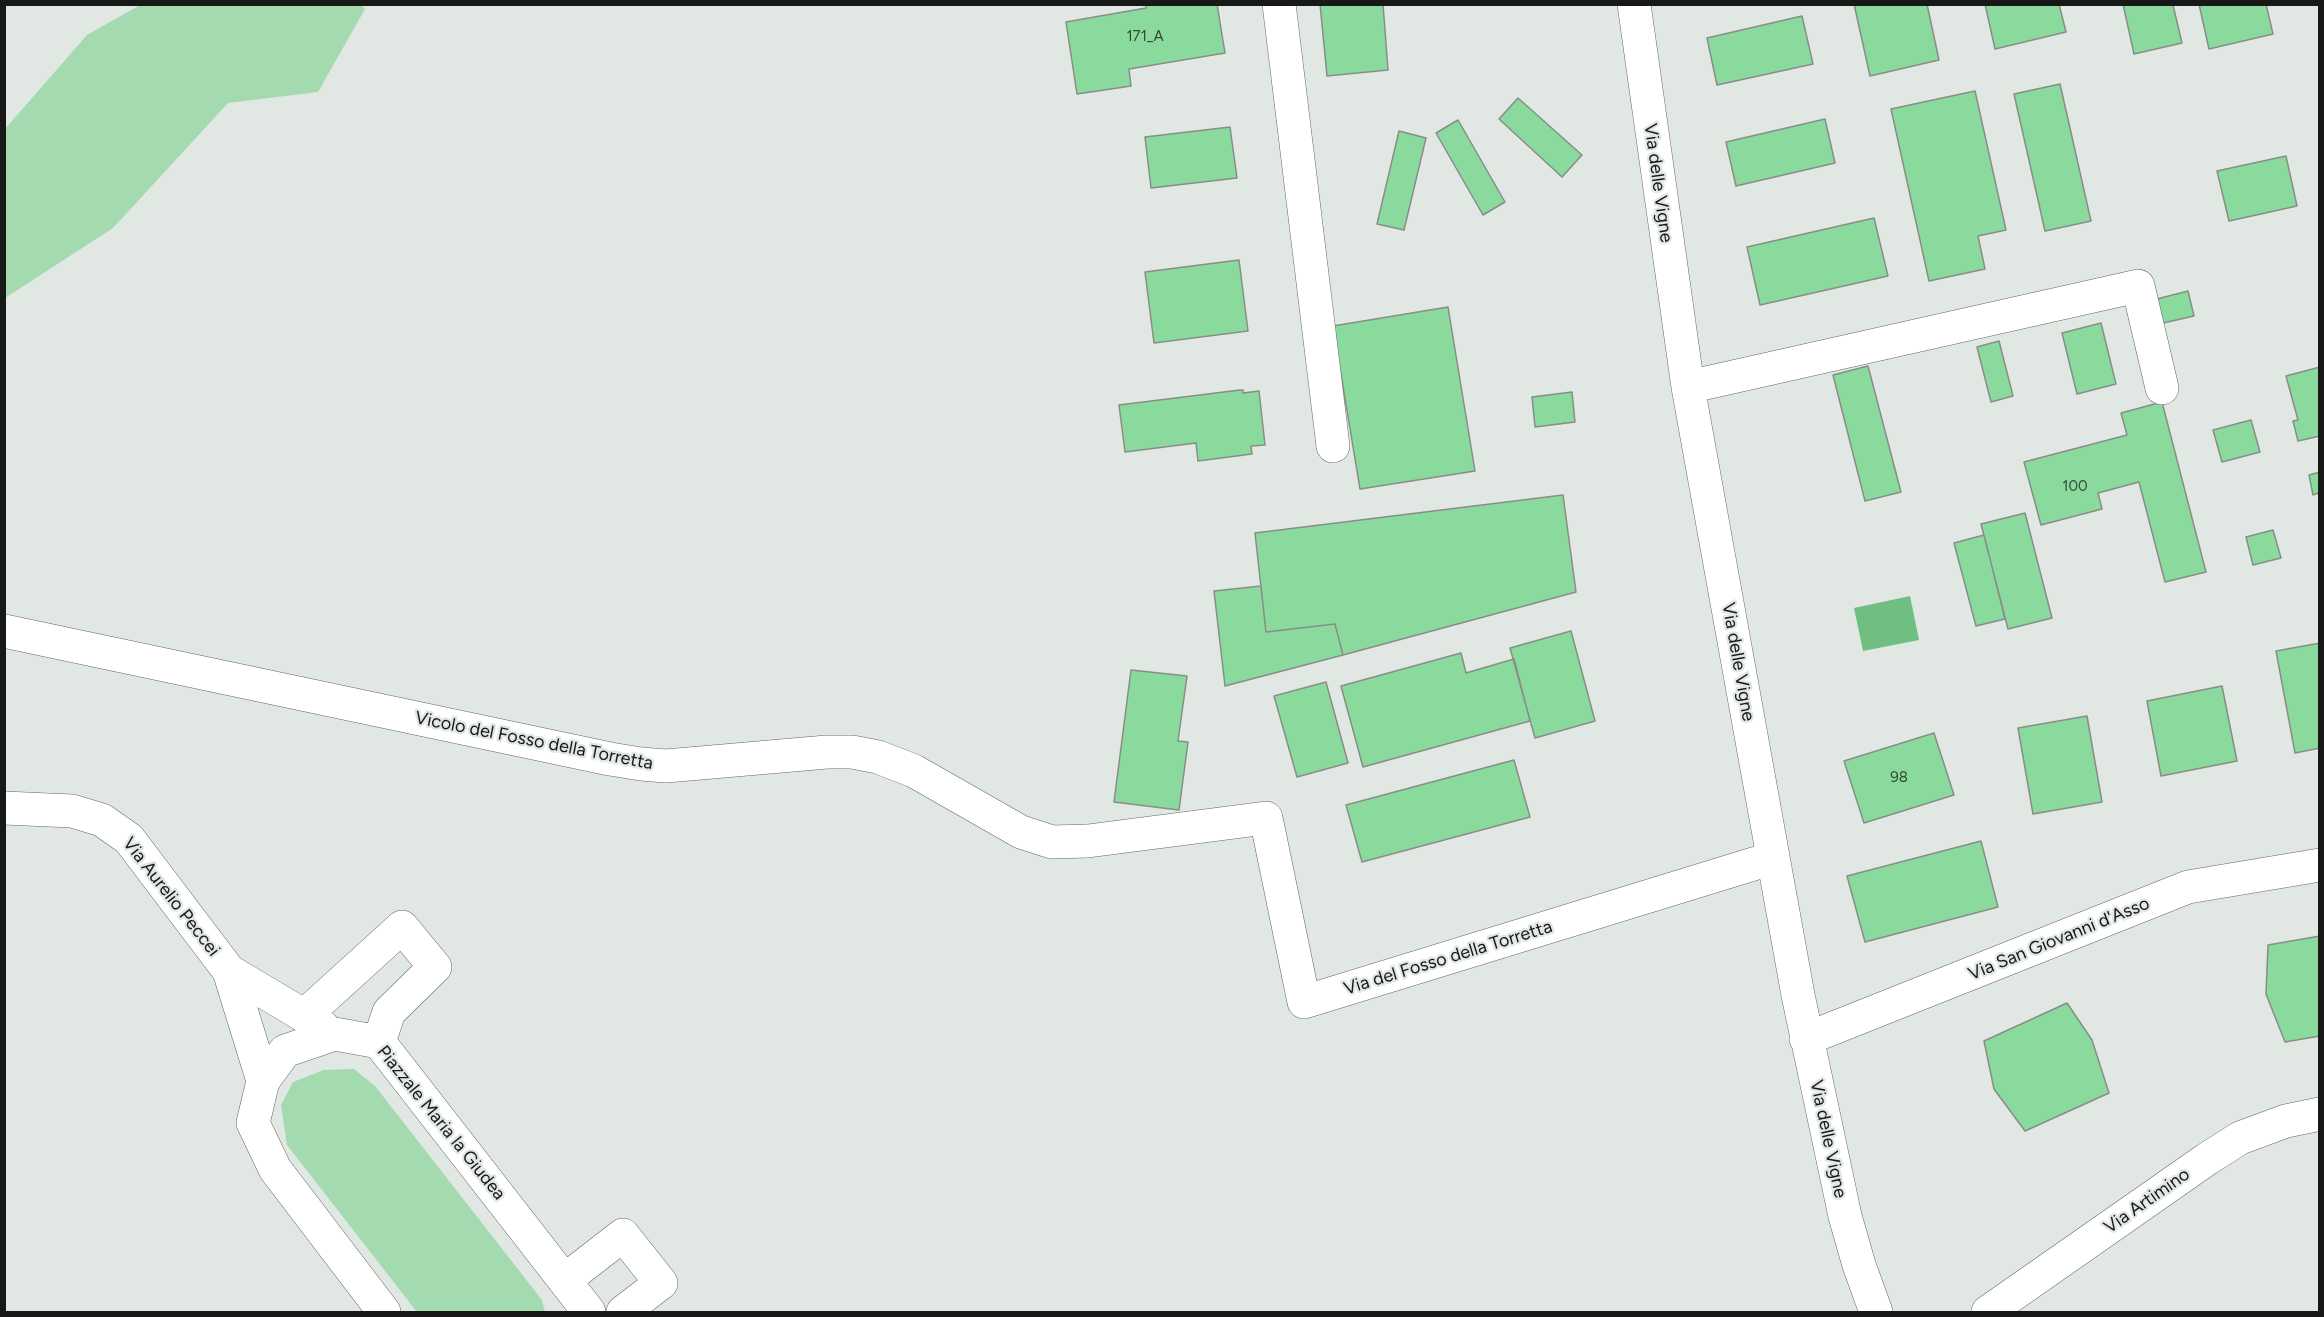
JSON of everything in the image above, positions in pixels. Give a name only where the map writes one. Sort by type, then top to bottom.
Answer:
[{"type":"street","points":[[1279,4],[1334,446]]},
{"type":"street","name":"Via delle Vigne","points":[[1634,4],[1688,387],[1806,1039],[1845,1215],[1859,1265],[1876,1312]]},
{"type":"street","points":[[1688,387],[2138,286],[2162,388]]},
{"type":"street","name":"Vicolo del Fosso della Torretta","points":[[4,631],[641,764],[666,766],[827,752],[852,752],[878,757],[914,771],[1021,832],[1052,842],[1088,842],[1266,818]]},
{"type":"street","name":"Via Aurelio Peccei","points":[[4,808],[72,811],[102,820],[129,839],[229,971],[263,1080]]},
{"type":"street","name":"Via del Fosso della Torretta","points":[[1266,818],[1304,1002],[1773,858]]},
{"type":"street","name":"Via San Giovanni d'Asso","points":[[1806,1039],[2188,887],[2319,865]]},
{"type":"street","points":[[304,1016],[402,927],[435,967],[389,1012],[379,1042]]},
{"type":"street","name":"Via Aurelio Peccei","points":[[229,971],[335,1034]]},
{"type":"street","name":"Piazzale Maria la Giudea","points":[[384,1312],[275,1169],[254,1123],[263,1080],[285,1051],[335,1034],[379,1042],[578,1301]]},
{"type":"street","name":"Via Artimino","points":[[1988,1312],[2206,1159],[2240,1138],[2286,1121],[2319,1114]]},
{"type":"street","points":[[578,1301],[623,1235],[661,1283],[623,1312]]},
{"type":"shaded area","points":[[360,4],[365,9],[318,92],[228,103],[113,228],[5,298],[5,129],[87,35],[140,5]]},
{"type":"shaded area","points":[[1910,596],[1919,640],[1863,651],[1854,608]]},
{"type":"shaded area","points":[[354,1069],[375,1086],[542,1300],[545,1312],[417,1312],[287,1145],[281,1105],[293,1082],[324,1070]]},
{"type":"building","points":[[1146,4],[1217,4],[1225,53],[1129,69],[1131,86],[1077,94],[1066,22],[1146,8]]},
{"type":"building","points":[[1320,4],[1383,4],[1388,70],[1327,76]]},
{"type":"building","points":[[1854,4],[1927,4],[1939,60],[1870,76]]},
{"type":"building","points":[[1985,4],[2059,4],[2066,32],[1995,49]]},
{"type":"building","points":[[2123,4],[2175,4],[2173,5],[2182,43],[2134,54]]},
{"type":"building","points":[[2199,4],[2266,4],[2273,34],[2209,49]]},
{"type":"building","points":[[1802,16],[1813,64],[1717,85],[1707,38]]},
{"type":"building","points":[[2060,84],[2091,221],[2045,231],[2014,94]]},
{"type":"building","points":[[1975,91],[2006,230],[1978,236],[1985,269],[1929,281],[1891,109]]},
{"type":"building","points":[[1518,98],[1582,155],[1562,177],[1499,119]]},
{"type":"building","points":[[1825,119],[1835,163],[1736,186],[1726,142]]},
{"type":"building","points":[[1458,120],[1505,202],[1483,215],[1436,133]]},
{"type":"building","points":[[1230,127],[1237,178],[1151,188],[1145,137]]},
{"type":"building","points":[[1399,131],[1426,138],[1404,230],[1377,224]]},
{"type":"building","points":[[2286,156],[2297,206],[2229,221],[2217,171]]},
{"type":"building","points":[[1874,218],[1888,276],[1760,305],[1747,247]]},
{"type":"building","points":[[1239,260],[1248,331],[1154,343],[1145,272]]},
{"type":"building","points":[[2188,291],[2194,316],[2159,324],[2153,300]]},
{"type":"building","points":[[1448,307],[1475,471],[1360,489],[1333,326]]},
{"type":"building","points":[[2101,323],[2116,384],[2077,394],[2062,333]]},
{"type":"building","points":[[1999,341],[2013,396],[1991,402],[1977,347]]},
{"type":"building","points":[[1868,366],[1901,492],[1865,501],[1833,375]]},
{"type":"building","points":[[2320,367],[2320,436],[2298,441],[2293,421],[2298,420],[2286,376]]},
{"type":"building","points":[[1243,390],[1243,393],[1259,391],[1265,445],[1251,446],[1252,454],[1198,461],[1196,443],[1125,452],[1119,405]]},
{"type":"building","points":[[1572,392],[1575,422],[1535,427],[1532,397]]},
{"type":"building","points":[[2162,402],[2206,572],[2165,582],[2139,482],[2098,493],[2102,509],[2041,525],[2024,462],[2127,435],[2121,413]]},
{"type":"building","points":[[2251,420],[2260,452],[2222,462],[2213,430]]},
{"type":"building","points":[[2320,472],[2320,500],[2318,493],[2313,495],[2309,475]]},
{"type":"building","points":[[1563,495],[1576,592],[1343,655],[1335,624],[1266,632],[1255,533]]},
{"type":"building","points":[[2025,513],[2052,618],[2008,629],[1981,524]]},
{"type":"building","points":[[2273,530],[2281,558],[2253,565],[2246,537]]},
{"type":"building","points":[[1984,535],[2005,619],[1976,626],[1954,543]]},
{"type":"building","points":[[1261,586],[1266,632],[1335,624],[1343,655],[1225,686],[1214,591]]},
{"type":"building","points":[[1571,631],[1595,721],[1535,738],[1510,648]]},
{"type":"building","points":[[2320,643],[2320,748],[2295,753],[2276,651]]},
{"type":"building","points":[[1461,653],[1466,673],[1514,659],[1530,721],[1363,767],[1341,686]]},
{"type":"building","points":[[1131,670],[1187,676],[1178,741],[1188,742],[1179,810],[1114,802]]},
{"type":"building","points":[[1326,682],[1348,763],[1297,777],[1274,696]]},
{"type":"building","points":[[2222,686],[2237,761],[2161,776],[2147,701]]},
{"type":"building","points":[[2087,716],[2102,802],[2033,814],[2018,728]]},
{"type":"building","points":[[1934,733],[1954,795],[1864,823],[1844,761]]},
{"type":"building","points":[[1514,760],[1530,817],[1362,862],[1346,805]]},
{"type":"building","points":[[1981,841],[1998,907],[1865,942],[1847,876]]},
{"type":"building","points":[[2320,936],[2320,1036],[2285,1042],[2266,994],[2268,945]]},
{"type":"building","points":[[2067,1003],[2092,1040],[2109,1093],[2025,1131],[1994,1089],[1984,1041]]}]
